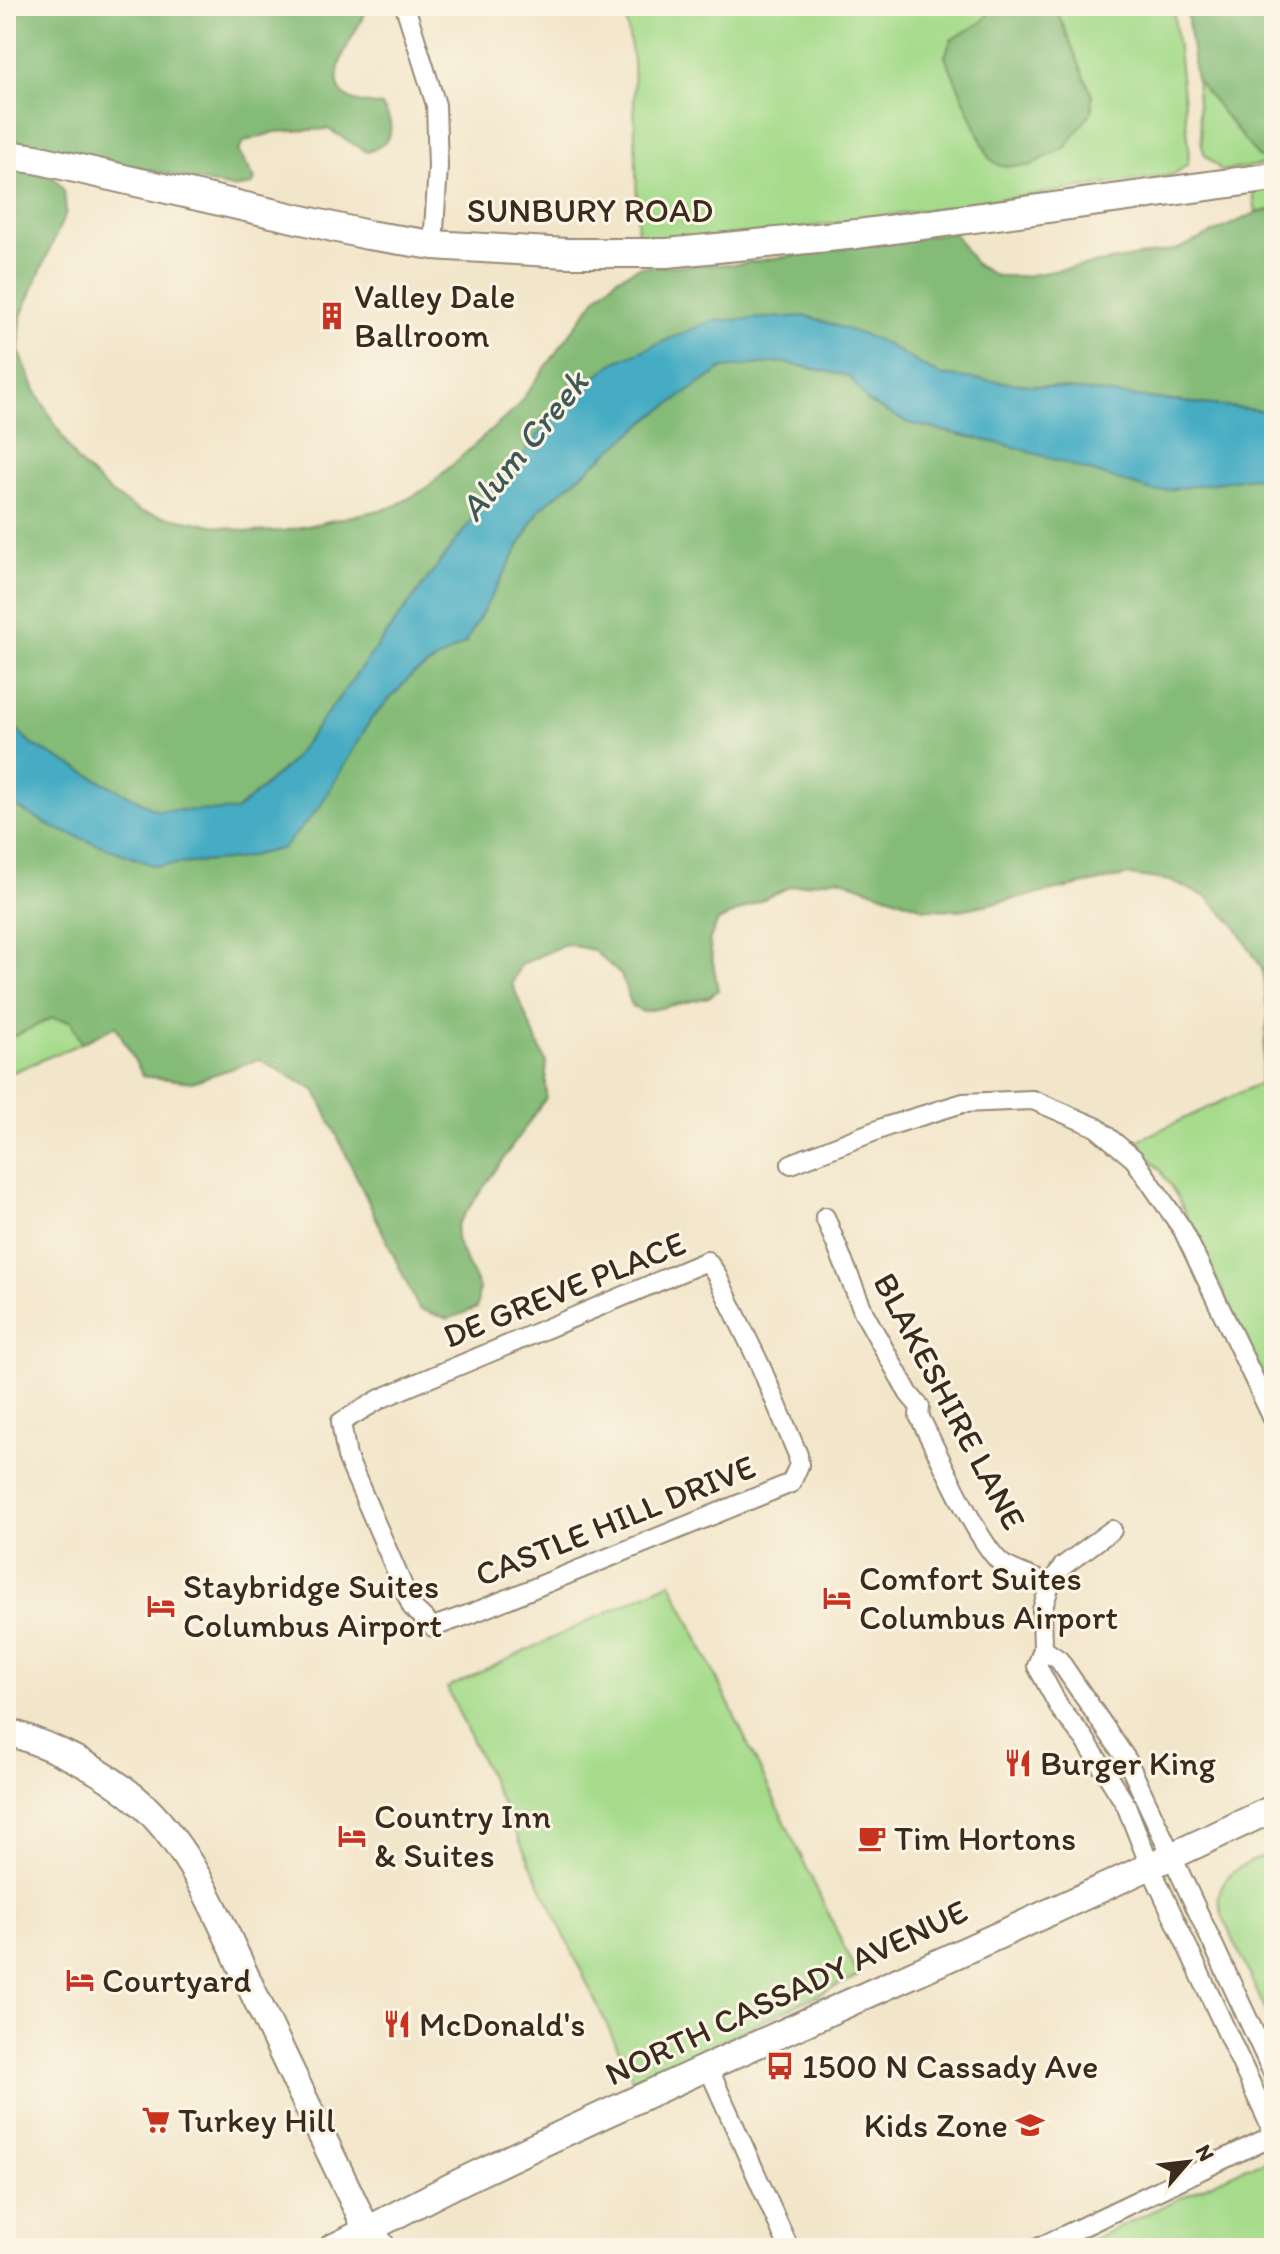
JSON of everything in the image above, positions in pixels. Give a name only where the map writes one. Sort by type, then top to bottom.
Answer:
[{"type":"main road","name":"SUNBURY ROAD","points":[[6,155],[36,159],[368,235],[433,245],[567,253],[667,253],[857,234],[1274,177]]},
{"type":"main road","points":[[6,1731],[72,1758],[114,1783],[144,1807],[181,1850],[211,1903],[371,2242]]},
{"type":"main road","name":"NORTH CASSADY AVENUE","points":[[332,2248],[371,2242],[473,2175],[1274,1808]]},
{"type":"street","points":[[405,6],[436,105],[438,167],[433,245]]},
{"type":"street","points":[[791,1164],[888,1126],[963,1103],[1033,1100],[1078,1117],[1096,1127],[1134,1159],[1183,1230],[1274,1421]]},
{"type":"street","name":"BLAKESHIRE LANE","points":[[825,1217],[864,1313],[909,1394],[920,1407],[919,1416],[973,1523],[1004,1565],[1050,1585]]},
{"type":"street","name":"DE GREVE PLACE","points":[[433,1627],[412,1607],[347,1457],[341,1422],[403,1389],[707,1261],[760,1365]]},
{"type":"street","name":"CASTLE HILL DRIVE","points":[[433,1627],[791,1483],[799,1465],[798,1455],[760,1365]]},
{"type":"street","points":[[1112,1530],[1063,1566],[1050,1585],[1042,1610],[1043,1649],[1037,1666],[1061,1710],[1084,1738],[1162,1861],[1274,2075]]},
{"type":"street","points":[[1038,2248],[1274,2135],[1162,1861],[1127,1760],[1059,1660],[1043,1649]]},
{"type":"street","points":[[708,2067],[789,2248]]},
{"type":"green space","points":[[6,6],[363,6],[365,14],[342,58],[338,82],[341,92],[350,99],[382,106],[390,121],[390,134],[382,144],[367,152],[328,129],[275,132],[245,141],[238,151],[255,179],[252,185],[232,188],[6,139]]},
{"type":"green space","points":[[624,6],[994,6],[982,22],[951,40],[1000,166],[1029,166],[1066,147],[1092,95],[1055,6],[1173,6],[1189,146],[1188,164],[1173,175],[767,233],[638,243],[633,60]]},
{"type":"green space","points":[[994,6],[1055,6],[1092,95],[1092,111],[1066,147],[1029,166],[1000,166],[989,158],[945,56],[951,40],[982,22]]},
{"type":"green space","points":[[1186,6],[1274,6],[1274,163],[1258,157],[1196,79]]},
{"type":"green space","points":[[1196,79],[1258,156],[1274,163],[1222,171],[1205,155]]},
{"type":"green space","points":[[6,167],[54,178],[64,191],[66,212],[21,316],[19,351],[35,390],[77,461],[112,494],[141,512],[251,532],[284,531],[393,507],[424,490],[515,409],[597,297],[617,278],[639,267],[737,264],[953,232],[976,265],[996,276],[1025,276],[1178,249],[1256,213],[1274,209],[1274,412],[939,375],[878,340],[711,321],[465,529],[290,763],[236,811],[156,810],[31,744],[6,718]]},
{"type":"green space","points":[[1274,186],[1274,209],[1256,213],[1252,188]]},
{"type":"green space","points":[[781,362],[849,376],[868,402],[908,423],[1015,447],[1274,479],[1274,1118],[1260,1083],[1268,1016],[1262,969],[1235,925],[1207,897],[1171,881],[1130,875],[960,910],[926,909],[838,878],[789,887],[718,921],[709,940],[718,990],[709,997],[643,1012],[632,1006],[621,975],[593,950],[565,944],[520,965],[512,984],[546,1062],[546,1098],[457,1225],[456,1240],[479,1288],[477,1308],[448,1319],[419,1309],[316,1091],[259,1059],[192,1082],[143,1076],[116,1026],[82,1043],[71,1021],[52,1018],[6,1040],[6,801],[54,828],[319,808],[371,719],[412,675],[465,643],[540,509],[650,418],[723,368]]},
{"type":"green space","points":[[52,1018],[71,1021],[82,1043],[6,1075],[6,1040]]},
{"type":"green space","points":[[1260,1083],[1274,1118],[1274,1399],[1178,1198],[1161,1171],[1134,1142]]},
{"type":"green space","points":[[671,1582],[858,1976],[634,2082],[447,1688]]},
{"type":"green space","points":[[1274,1851],[1274,2029],[1222,1915],[1219,1897],[1222,1886],[1233,1872]]},
{"type":"green space","points":[[1266,2161],[1274,2169],[1274,2248],[1074,2248],[1244,2168]]},
{"type":"water","points":[[807,316],[878,340],[939,375],[1274,412],[1274,479],[1253,477],[1155,492],[1015,447],[908,423],[868,402],[849,376],[781,362],[723,368],[650,418],[540,509],[465,643],[412,675],[371,719],[319,808],[283,848],[238,859],[155,866],[54,828],[6,801],[6,718],[31,744],[156,810],[236,811],[290,763],[564,402],[615,362],[711,321]]},
{"type":"place","name":"Valley Dale Ballroom","points":[[332,316]]},
{"type":"place","name":"Comfort Suites Columbus Airport","points":[[837,1598]]},
{"type":"place","name":"Staybridge Suites Columbus Airport","points":[[161,1606]]},
{"type":"place","name":"Burger King","points":[[1018,1763]]},
{"type":"place","name":"Country Inn & Suites","points":[[352,1836]]},
{"type":"place","name":"Tim Hortons","points":[[872,1838]]},
{"type":"place","name":"Courtyard","points":[[80,1980]]},
{"type":"place","name":"McDonald's","points":[[397,2024]]},
{"type":"place","name":"1500 N Cassady Ave","points":[[780,2066]]},
{"type":"place","name":"Turkey Hill","points":[[156,2120]]},
{"type":"place","name":"Kids Zone","points":[[1030,2125]]},
{"type":"water label","name":"Alum Creek","points":[[523,445]]}]
